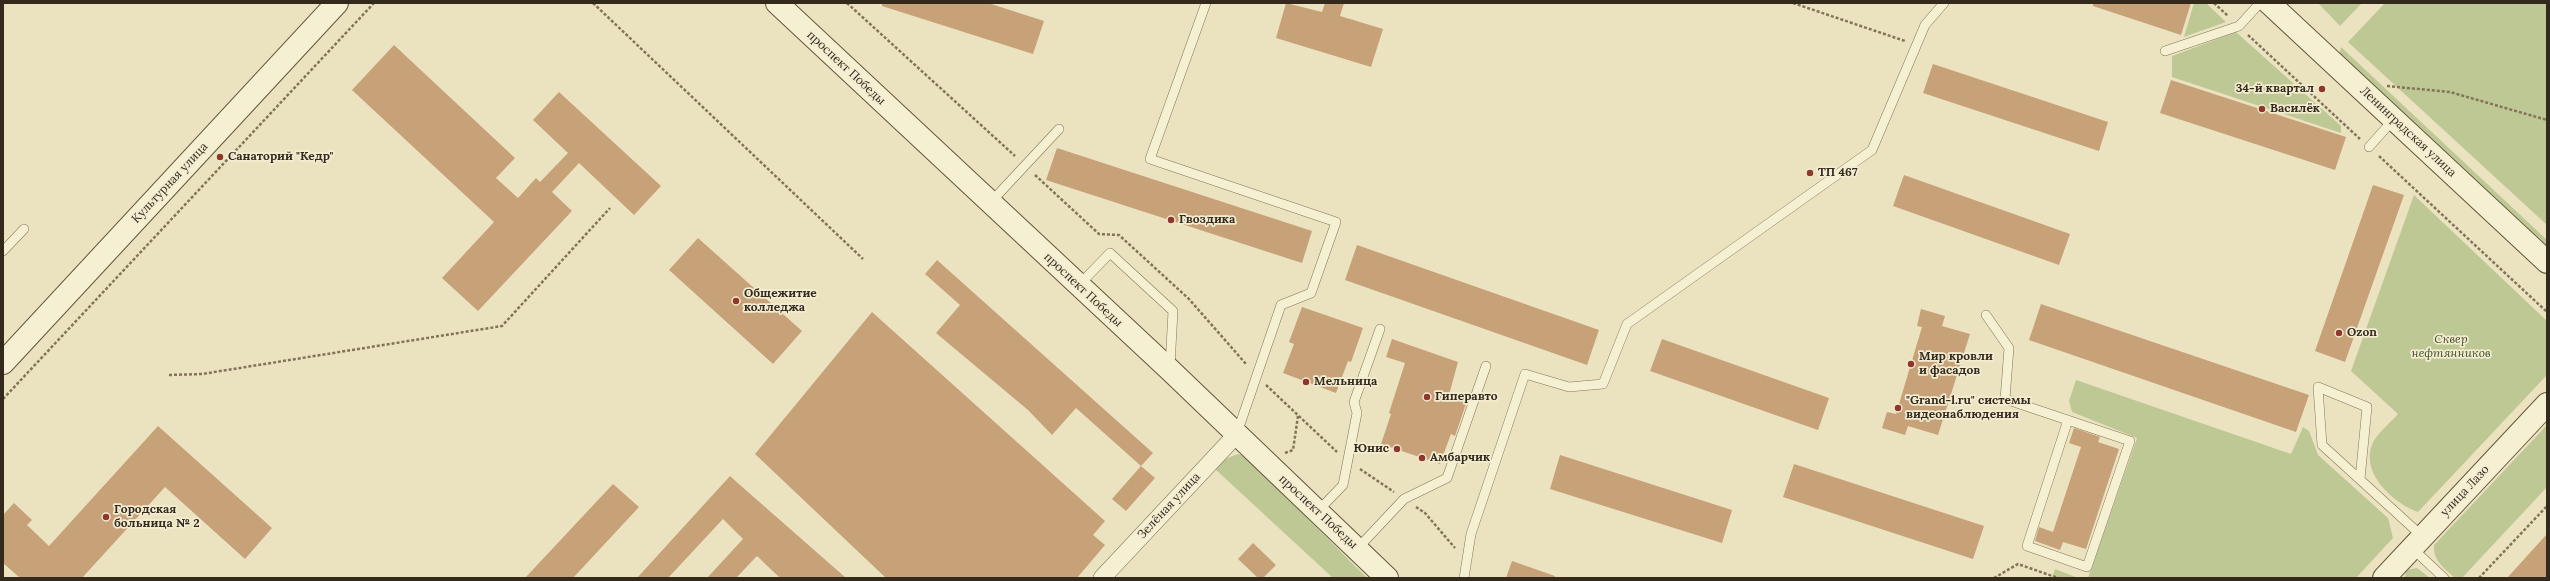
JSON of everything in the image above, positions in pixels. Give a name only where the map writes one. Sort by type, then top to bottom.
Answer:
[{"type":"street","name":"Культурная улица","points":[[3,363],[337,3]]},
{"type":"street","name":"проспект Победы","points":[[776,3],[1078,286],[1170,370],[1387,578]]},
{"type":"street","name":"Ленинградская улица","points":[[2269,3],[2547,262]]},
{"type":"street","name":"улица Лазо","points":[[2384,578],[2547,404]]},
{"type":"street","name":"Зелёная улица","points":[[1102,578],[1236,434]]},
{"type":"lane","points":[[1206,3],[1150,159],[1336,222],[1311,293],[1282,305],[1236,434]]},
{"type":"lane","points":[[1464,578],[1471,534],[1525,374],[1569,387],[1603,384],[1626,324],[1872,150],[1925,25],[1944,3]]},
{"type":"lane","points":[[2164,51],[2239,26],[2260,3]]},
{"type":"lane","points":[[2369,147],[2394,119]]},
{"type":"lane","points":[[990,203],[1059,129]]},
{"type":"lane","points":[[3,252],[24,229]]},
{"type":"lane","points":[[1078,286],[1110,253],[1173,311],[1170,370]]},
{"type":"lane","points":[[1986,315],[2009,348],[2005,398],[2130,441],[2087,567],[2027,546],[2068,420]]},
{"type":"lane","points":[[1317,512],[1343,485],[1357,413],[1354,402],[1380,329]]},
{"type":"lane","points":[[1357,549],[1404,498],[1447,478],[1486,366]]},
{"type":"lane","points":[[2360,479],[2367,408],[2318,387],[2322,444],[2360,479],[2417,542],[2444,578]]},
{"type":"path","points":[[3,399],[374,3]]},
{"type":"path","points":[[593,3],[863,259]]},
{"type":"path","points":[[1793,3],[1917,45]]},
{"type":"path","points":[[2214,3],[2547,312]]},
{"type":"path","points":[[2387,86],[2450,92],[2547,120]]},
{"type":"path","points":[[169,376],[202,374],[502,326],[610,208]]},
{"type":"path","points":[[1281,455],[1293,450],[1298,416]]},
{"type":"path","points":[[2479,578],[2547,506]]},
{"type":"path","points":[[1994,578],[2018,564],[2058,578]]},
{"type":"green space","points":[[2194,3],[2206,3],[2226,22],[2184,37]]},
{"type":"green space","points":[[2318,3],[2362,3],[2340,26]]},
{"type":"green space","points":[[2385,3],[2547,3],[2547,225],[2348,42]]},
{"type":"green space","points":[[2236,32],[2341,126],[2341,133],[2172,77],[2172,56]]},
{"type":"green space","points":[[2341,47],[2547,240],[2547,255],[2339,57]]},
{"type":"green space","name":"Сквер нефтянников","points":[[2414,195],[2547,321],[2547,375],[2418,512],[2408,508],[2388,493],[2373,473],[2370,462],[2370,450],[2375,439],[2398,414],[2351,371]]},
{"type":"green space","points":[[2076,380],[2291,454],[2303,427],[2309,431],[2318,455],[2388,518],[2393,538],[2356,578],[2088,578],[2137,438],[2072,412],[2069,401]]},
{"type":"green space","points":[[2547,425],[2547,487],[2462,578],[2455,578],[2437,560],[2434,545]]},
{"type":"green space","points":[[1238,454],[1246,457],[1367,578],[1333,578],[1215,469],[1225,459]]},
{"type":"green space","points":[[2417,568],[2430,578],[2405,578],[2406,570]]},
{"type":"green space","points":[[2055,569],[2078,578],[2052,578]]},
{"type":"building","points":[[882,3],[988,3],[1044,21],[1033,54],[882,6]]},
{"type":"building","points":[[1286,3],[1322,12],[1325,3],[1344,3],[1340,16],[1383,29],[1371,67],[1276,38]]},
{"type":"building","points":[[2093,3],[2191,3],[2181,35],[2093,6]]},
{"type":"building","points":[[394,45],[515,158],[496,178],[518,198],[536,178],[540,182],[568,153],[533,120],[559,92],[661,186],[634,215],[579,163],[552,192],[572,211],[478,311],[442,278],[494,222],[352,90]]},
{"type":"building","points":[[1933,64],[2108,122],[2099,151],[1923,93]]},
{"type":"building","points":[[2171,80],[2346,137],[2335,170],[2160,113]]},
{"type":"building","points":[[1057,148],[1312,231],[1302,263],[1046,180]]},
{"type":"building","points":[[1904,175],[2070,234],[2059,265],[1893,206]]},
{"type":"building","points":[[2373,185],[2404,195],[2345,362],[2315,351]]},
{"type":"building","name":"Общежитие колледжа","points":[[698,238],[802,331],[773,364],[669,270]]},
{"type":"building","points":[[1357,245],[1599,330],[1587,365],[1345,280]]},
{"type":"building","points":[[937,260],[1153,453],[1141,466],[1076,408],[1052,435],[1028,410],[936,333],[960,305],[925,274]]},
{"type":"building","points":[[2041,304],[2309,395],[2296,432],[2029,340]]},
{"type":"building","points":[[1302,307],[1363,328],[1351,362],[1348,361],[1336,393],[1283,373],[1294,344],[1289,342]]},
{"type":"building","points":[[1921,309],[1945,316],[1942,326],[1970,334],[1938,435],[1908,426],[1905,435],[1882,428],[1887,412],[1896,414],[1922,327],[1917,326]]},
{"type":"building","points":[[872,312],[1105,521],[1093,535],[1105,545],[1077,578],[886,578],[755,454]]},
{"type":"building","points":[[1392,339],[1458,362],[1449,395],[1467,401],[1455,436],[1451,434],[1440,464],[1381,444],[1405,363],[1386,357]]},
{"type":"building","points":[[1662,339],[1829,398],[1818,430],[1650,371]]},
{"type":"building","points":[[158,426],[272,528],[245,559],[165,487],[82,578],[20,578],[3,563],[3,515],[14,503],[32,520],[27,525],[49,546]]},
{"type":"building","points":[[2074,428],[2100,437],[2098,442],[2119,449],[2086,549],[2063,542],[2060,550],[2035,541],[2039,527],[2053,532],[2081,447],[2069,443]]},
{"type":"building","points":[[1560,455],[1732,510],[1722,543],[1550,489]]},
{"type":"building","points":[[1794,464],[1984,526],[1973,559],[1783,497]]},
{"type":"building","points":[[1141,466],[1155,478],[1126,511],[1112,499]]},
{"type":"building","points":[[730,476],[846,578],[780,578],[757,556],[736,578],[707,578],[743,539],[723,519],[668,578],[637,578]]},
{"type":"building","points":[[613,484],[639,507],[573,578],[525,578]]},
{"type":"building","points":[[2547,534],[2547,578],[2507,578]]},
{"type":"building","points":[[1253,543],[1276,565],[1263,578],[1258,578],[1238,559]]},
{"type":"building","points":[[1512,561],[1555,576],[1555,578],[1506,578]]},
{"type":"place","name":"34-й квартал","points":[[2322,89]]},
{"type":"place","name":"Василёк","points":[[2262,109]]},
{"type":"place","name":"Санаторий \"Кедр\"","points":[[220,157]]},
{"type":"place","name":"ТП 467","points":[[1810,173]]},
{"type":"place","name":"Гвоздика","points":[[1171,220]]},
{"type":"place","name":"Общежитие колледжа","points":[[736,301]]},
{"type":"place","name":"Ozon","points":[[2339,333]]},
{"type":"place","name":"Мир кровли и фасадов","points":[[1911,364]]},
{"type":"place","name":"Мельница","points":[[1306,382]]},
{"type":"place","name":"Гиперавто","points":[[1427,397]]},
{"type":"place","name":"\"Grand-l.ru\" системы видеонаблюдения","points":[[1898,408]]},
{"type":"place","name":"Юнис","points":[[1397,449]]},
{"type":"place","name":"Амбарчик","points":[[1422,458]]},
{"type":"place","name":"Городская больница № 2","points":[[106,517]]}]
